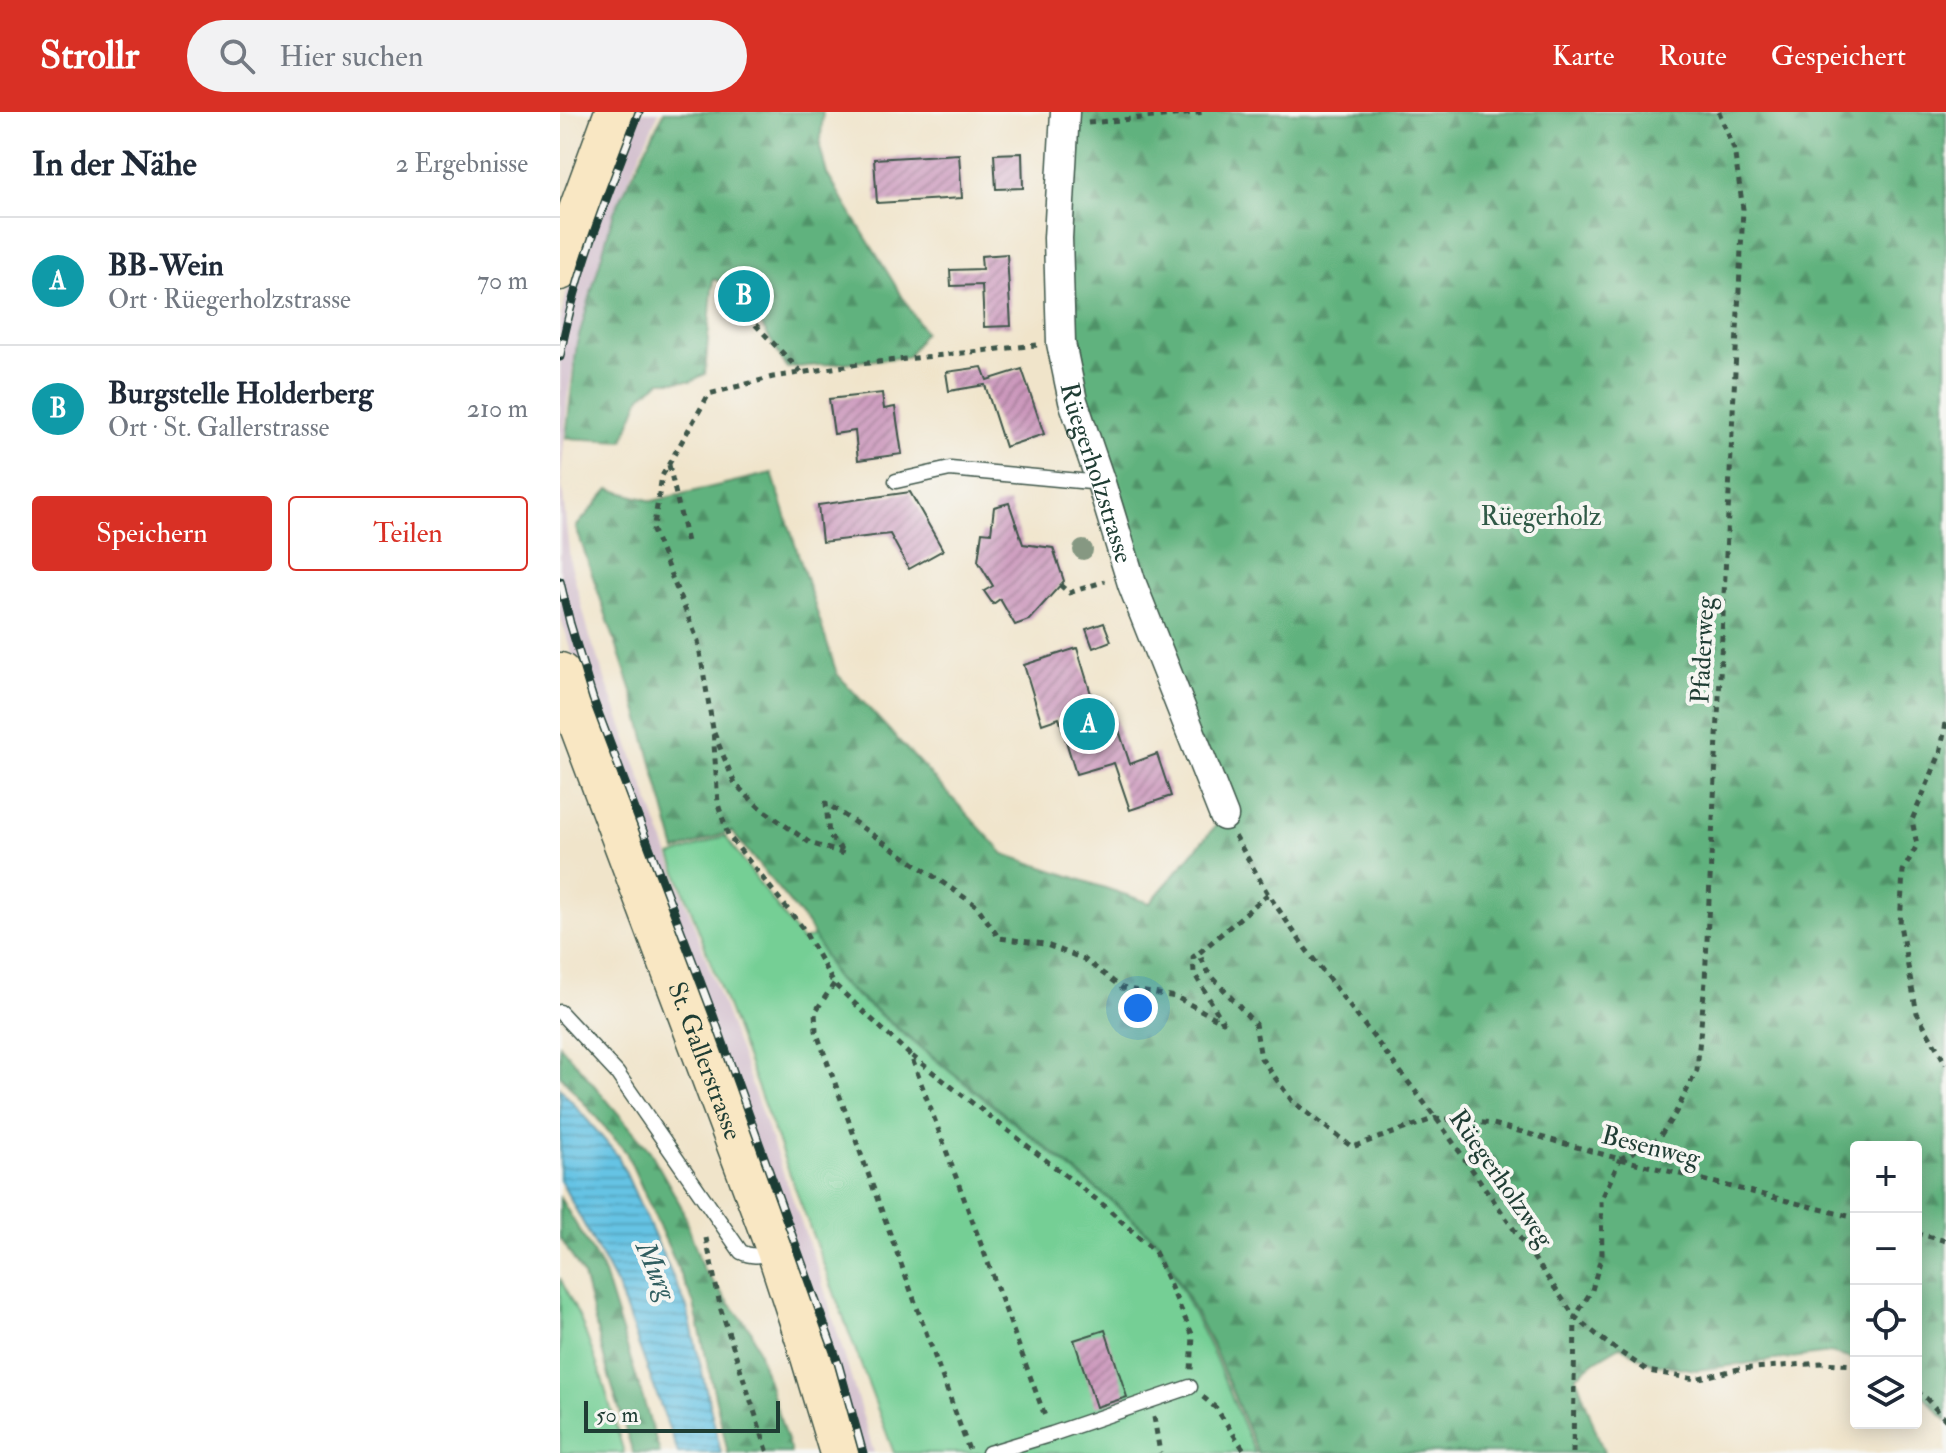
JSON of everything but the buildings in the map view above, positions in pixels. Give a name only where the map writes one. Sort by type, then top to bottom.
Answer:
[{"type":"main road","points":[[560,270],[615,112]]},
{"type":"main road","name":"St. Gallerstrasse","points":[[560,673],[777,1251],[840,1453]]},
{"type":"street","name":"Rüegerholzstrasse","points":[[1065,119],[1058,238],[1061,343],[1073,401],[1129,574],[1224,816]]},
{"type":"lane","points":[[896,481],[950,469],[1101,483]]},
{"type":"lane","points":[[560,1012],[617,1073],[741,1252],[757,1256],[777,1251]]},
{"type":"lane","points":[[989,1453],[1190,1387]]},
{"type":"path","points":[[1065,119],[1207,112]]},
{"type":"path","name":"Pfaderweg","points":[[1620,1159],[1658,1139],[1697,1070],[1700,1040],[1743,209],[1734,149],[1719,112]]},
{"type":"path","points":[[734,296],[747,316],[802,373]]},
{"type":"path","points":[[1061,343],[859,364],[773,377],[709,394],[662,476],[653,531],[698,641],[713,729],[718,804],[728,835],[802,927],[834,984],[911,1056],[1106,1207],[1155,1252],[1193,1336],[1190,1387],[1216,1408],[1246,1453]]},
{"type":"path","points":[[669,464],[687,542]]},
{"type":"path","points":[[1060,585],[1069,593],[1129,574]]},
{"type":"path","points":[[1946,723],[1940,754],[1912,820],[1917,845],[1903,871],[1900,925],[1917,1013],[1946,1064]]},
{"type":"path","points":[[713,729],[735,784],[759,807],[810,843],[845,854],[829,835],[826,803],[977,906],[999,938],[1044,944],[1084,959],[1122,988],[1176,997],[1223,1022],[1194,973],[1193,957],[1268,894]]},
{"type":"path","name":"Rüegerholzweg","points":[[1224,816],[1268,894],[1305,948],[1436,1118],[1575,1317],[1648,1371],[1664,1374],[1695,1379],[1739,1369],[1822,1363],[1850,1365]]},
{"type":"path","points":[[1199,953],[1207,971],[1255,1024],[1261,1058],[1292,1101],[1352,1147],[1436,1118]]},
{"type":"path","points":[[834,984],[815,1012],[816,1031],[970,1453]]},
{"type":"path","points":[[911,1056],[1052,1434]]},
{"type":"path","name":"Besenweg","points":[[1436,1118],[1493,1124],[1850,1216]]},
{"type":"path","points":[[1573,1453],[1575,1317],[1592,1290],[1602,1254],[1601,1201],[1620,1159]]},
{"type":"path","points":[[702,1194],[701,1209],[721,1310],[768,1453]]},
{"type":"path","points":[[1922,1235],[1946,1241]]},
{"type":"path","points":[[1922,1395],[1946,1420]]},
{"type":"path","points":[[1151,1401],[1160,1453]]},
{"type":"shaded area","points":[[631,112],[659,112],[614,212],[577,343],[568,395],[561,476],[570,561],[590,637],[818,1269],[874,1453],[854,1453],[587,702],[560,615],[560,321],[584,241]]},
{"type":"green space","points":[[664,112],[823,112],[820,147],[827,174],[924,332],[908,357],[787,368],[758,319],[749,292],[713,279],[705,374],[691,381],[661,381],[641,396],[623,441],[566,438],[577,343],[614,212]]},
{"type":"green space","name":"Rüegerholz","points":[[1065,112],[1946,112],[1946,1420],[1922,1395],[1922,1141],[1850,1141],[1850,1358],[1830,1353],[1696,1370],[1651,1363],[1620,1346],[1576,1376],[1604,1453],[1258,1453],[1216,1353],[1159,1242],[1114,1202],[837,979],[808,925],[731,831],[676,851],[633,694],[576,527],[609,489],[652,501],[772,473],[837,674],[1004,854],[1150,903],[1224,816],[1073,401]]},
{"type":"green space","points":[[725,836],[802,941],[814,936],[836,980],[1113,1203],[1158,1243],[1214,1355],[1255,1453],[894,1453],[671,856]]},
{"type":"green space","points":[[560,1045],[650,1151],[681,1206],[703,1269],[752,1332],[791,1453],[728,1453],[694,1304],[626,1152],[560,1075]]},
{"type":"green space","points":[[560,1198],[602,1268],[660,1453],[633,1453],[608,1373],[583,1275],[560,1237]]},
{"type":"green space","points":[[560,1278],[581,1321],[601,1375],[624,1453],[560,1453]]},
{"type":"water","name":"Murg","points":[[560,1088],[618,1156],[687,1308],[721,1453],[678,1453],[618,1288],[560,1180]]},
{"type":"railway","points":[[560,357],[574,295],[639,112]]},
{"type":"railway","points":[[560,581],[593,699],[713,1015],[838,1363],[863,1453]]},
{"type":"place","name":"Burgstelle Holderberg","points":[[744,296]]},
{"type":"place","name":"BB-Wein","points":[[1089,724]]}]
